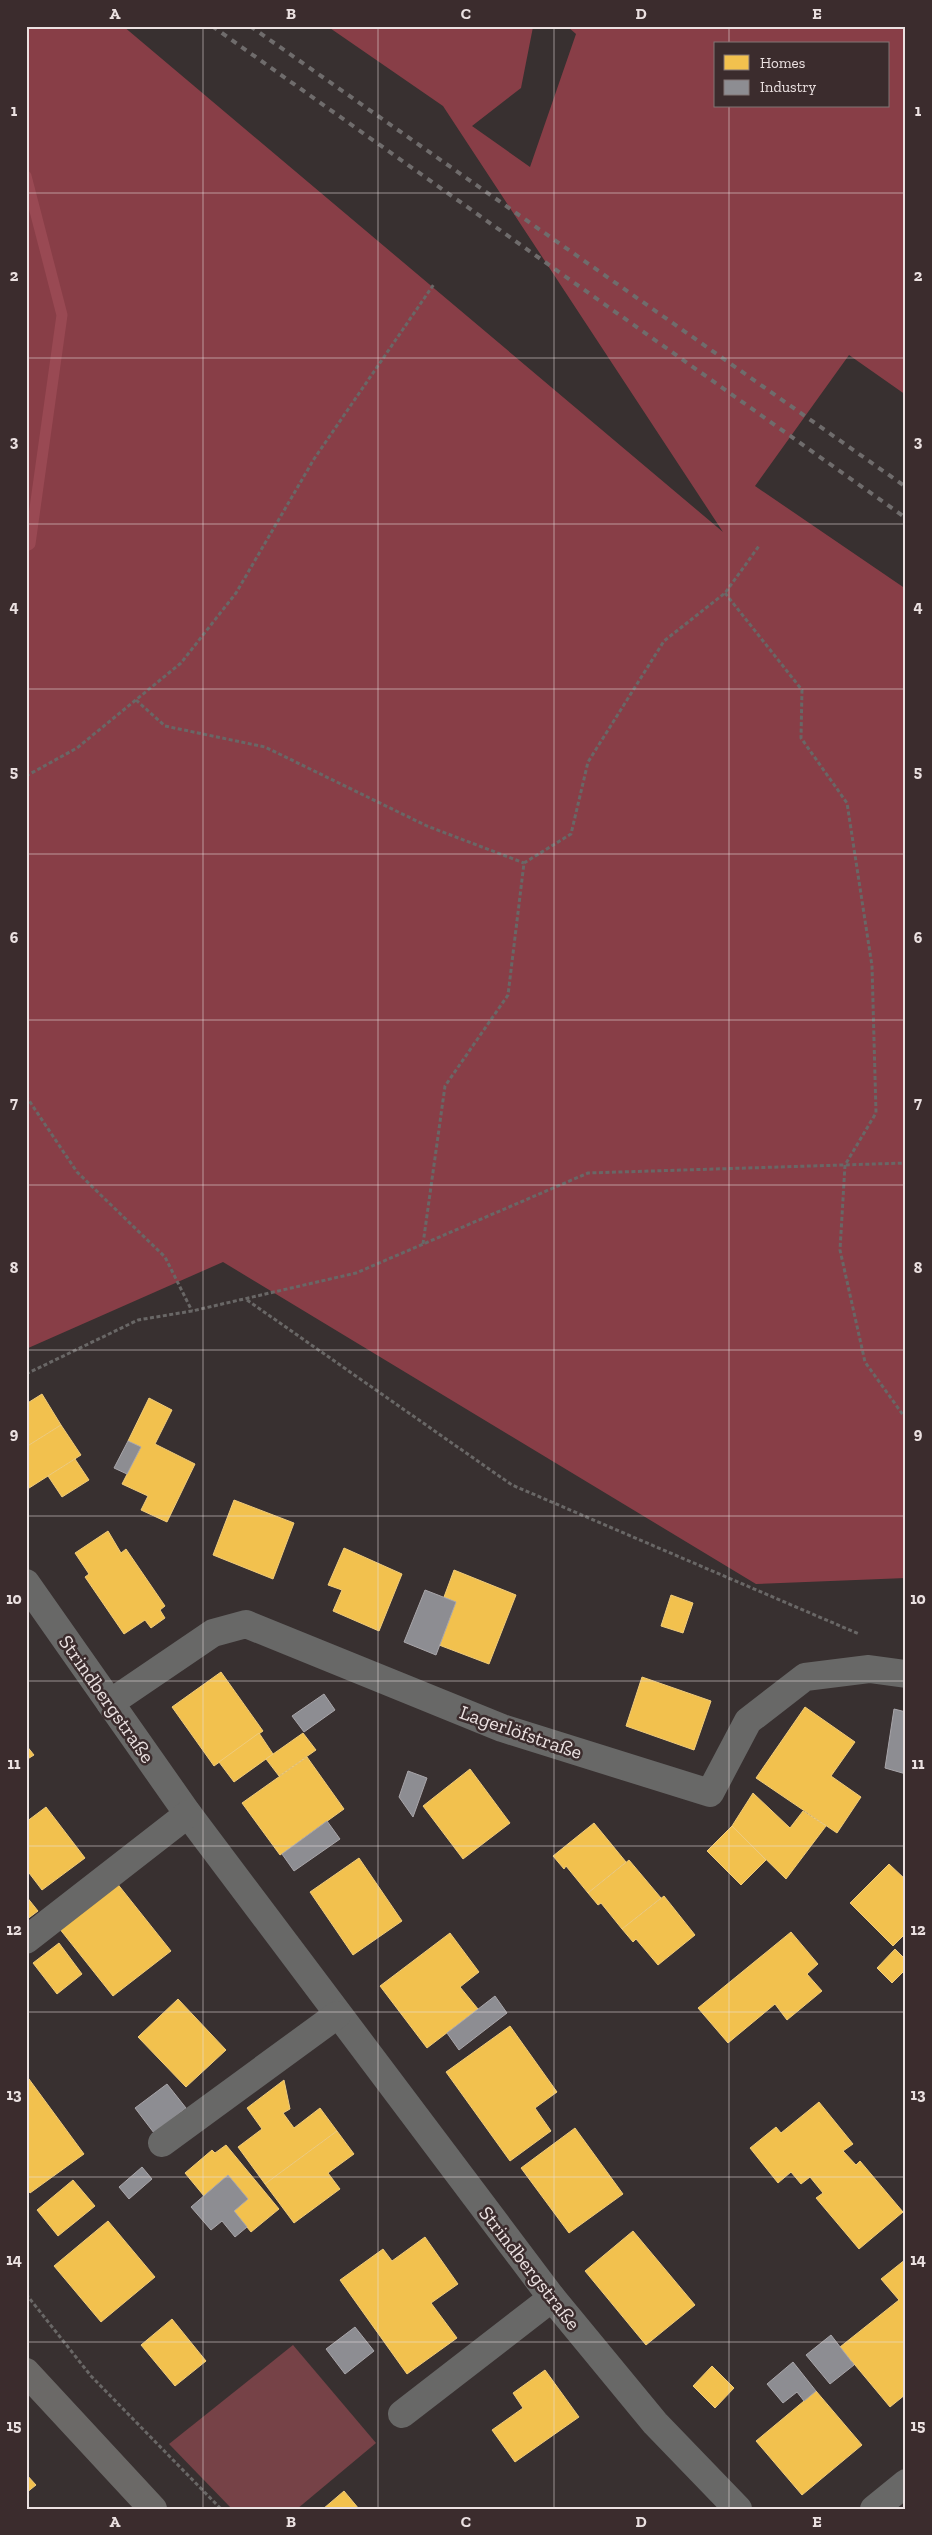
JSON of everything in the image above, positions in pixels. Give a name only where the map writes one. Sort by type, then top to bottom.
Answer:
[{"type":"main road","points":[[26,2372],[153,2509]]},
{"type":"street","name":"Strindbergstraße","points":[[26,1583],[188,1814],[337,2015],[552,2298],[655,2422],[738,2509]]},
{"type":"street","name":"Lagerlöfstraße","points":[[110,1703],[213,1633],[246,1624],[502,1728],[710,1793],[748,1721],[805,1677],[869,1669],[906,1674]]},
{"type":"street","points":[[26,1940],[188,1814]]},
{"type":"street","points":[[162,2143],[337,2015]]},
{"type":"street","points":[[402,2414],[552,2298]]},
{"type":"street","points":[[874,2509],[906,2483]]},
{"type":"path","points":[[26,776],[77,748],[181,663],[236,593],[314,459],[434,284]]},
{"type":"path","points":[[524,863],[571,834],[588,762],[664,641],[725,593],[759,546]]},
{"type":"path","points":[[725,593],[802,690],[801,738],[847,803],[872,966],[876,1113],[845,1165],[840,1250],[865,1362],[906,1419]]},
{"type":"path","points":[[136,700],[165,726],[265,747],[427,826],[524,863]]},
{"type":"path","points":[[423,1244],[445,1086],[508,995],[524,863]]},
{"type":"path","points":[[26,1096],[77,1172],[165,1257],[192,1311]]},
{"type":"path","points":[[26,1374],[138,1320],[192,1311],[356,1273],[588,1174],[906,1164]]},
{"type":"path","points":[[246,1299],[512,1485],[861,1635]]},
{"type":"path","points":[[26,2294],[91,2376],[221,2509]]},
{"type":"shaded area","points":[[26,26],[123,26],[723,532],[443,106],[327,26],[533,27],[521,88],[472,126],[530,167],[576,34],[567,26],[906,26],[906,395],[849,355],[755,486],[906,589],[906,1578],[756,1584],[223,1262],[26,1349]]},
{"type":"shaded area","points":[[293,2345],[376,2443],[297,2509],[232,2509],[169,2444]]},
{"type":"building: Homes","points":[[42,1394],[61,1425],[26,1447],[26,1404]]},
{"type":"building: Homes","points":[[149,1398],[172,1410],[155,1444],[195,1464],[167,1522],[141,1510],[148,1496],[122,1484],[141,1447],[128,1441]]},
{"type":"building: Homes","points":[[61,1425],[81,1455],[26,1490],[26,1447]]},
{"type":"building: Homes","points":[[75,1459],[89,1480],[62,1497],[48,1476]]},
{"type":"building: Homes","points":[[234,1500],[294,1523],[273,1579],[213,1555]]},
{"type":"building: Homes","points":[[108,1531],[121,1553],[126,1549],[165,1606],[160,1610],[165,1618],[151,1628],[145,1620],[124,1634],[85,1577],[89,1574],[75,1553]]},
{"type":"building: Homes","points":[[344,1548],[402,1574],[379,1631],[333,1611],[342,1590],[328,1585]]},
{"type":"building: Homes","points":[[454,1570],[516,1595],[489,1664],[439,1645],[456,1602],[444,1597]]},
{"type":"building: Homes","points":[[671,1595],[693,1603],[683,1633],[661,1626]]},
{"type":"building: Homes","points":[[221,1672],[263,1731],[214,1766],[172,1707]]},
{"type":"building: Homes","points":[[642,1677],[711,1701],[694,1750],[626,1726]]},
{"type":"building: Homes","points":[[805,1707],[855,1742],[831,1776],[861,1797],[837,1833],[756,1778]]},
{"type":"building: Homes","points":[[259,1733],[273,1754],[234,1782],[219,1762]]},
{"type":"building: Homes","points":[[303,1733],[316,1750],[279,1776],[266,1759]]},
{"type":"building: Homes","points":[[26,1745],[34,1755],[26,1760]]},
{"type":"building: Homes","points":[[307,1757],[344,1809],[280,1855],[242,1803]]},
{"type":"building: Homes","points":[[470,1769],[510,1823],[463,1859],[423,1806]]},
{"type":"building: Homes","points":[[753,1793],[790,1828],[803,1811],[826,1826],[786,1879],[732,1826]]},
{"type":"building: Homes","points":[[46,1807],[85,1858],[42,1890],[26,1869],[26,1822]]},
{"type":"building: Homes","points":[[594,1823],[626,1862],[588,1893],[566,1866],[564,1869],[553,1856]]},
{"type":"building: Homes","points":[[732,1826],[766,1860],[741,1885],[707,1851]]},
{"type":"building: Homes","points":[[359,1858],[402,1921],[353,1955],[310,1892]]},
{"type":"building: Homes","points":[[629,1860],[661,1898],[622,1929],[601,1903],[598,1905],[588,1893]]},
{"type":"building: Homes","points":[[889,1864],[906,1880],[906,1933],[893,1946],[850,1903]]},
{"type":"building: Homes","points":[[116,1882],[171,1951],[113,1996],[59,1928]]},
{"type":"building: Homes","points":[[26,1896],[38,1911],[26,1920]]},
{"type":"building: Homes","points":[[664,1896],[695,1935],[658,1965],[636,1939],[633,1942],[622,1929]]},
{"type":"building: Homes","points":[[791,1932],[818,1964],[807,1974],[822,1991],[787,2020],[775,2004],[728,2043],[698,2008]]},
{"type":"building: Homes","points":[[450,1933],[479,1972],[460,1987],[478,2009],[427,2048],[380,1986]]},
{"type":"building: Homes","points":[[59,1943],[82,1974],[57,1994],[33,1963]]},
{"type":"building: Homes","points":[[895,1949],[906,1960],[906,1969],[892,1983],[877,1968]]},
{"type":"building: Homes","points":[[178,1999],[226,2050],[186,2087],[138,2037]]},
{"type":"building: Homes","points":[[510,2026],[557,2092],[535,2108],[551,2131],[510,2161],[446,2072]]},
{"type":"building: Homes","points":[[26,2075],[84,2154],[30,2193],[26,2187]]},
{"type":"building: Homes","points":[[284,2080],[290,2109],[283,2113],[294,2128],[320,2108],[337,2131],[265,2184],[238,2147],[262,2129],[247,2108]]},
{"type":"building: Homes","points":[[819,2102],[853,2144],[843,2151],[856,2165],[860,2161],[903,2212],[859,2249],[816,2198],[823,2193],[810,2177],[801,2184],[791,2172],[778,2183],[750,2148],[776,2127],[781,2133]]},
{"type":"building: Homes","points":[[575,2128],[623,2194],[569,2233],[521,2168]]},
{"type":"building: Homes","points":[[337,2131],[354,2154],[328,2173],[340,2189],[294,2223],[265,2184]]},
{"type":"building: Homes","points":[[226,2145],[279,2209],[251,2232],[234,2211],[248,2199],[228,2175],[204,2196],[185,2173],[212,2150],[215,2153]]},
{"type":"building: Homes","points":[[73,2180],[95,2206],[58,2236],[37,2210]]},
{"type":"building: Homes","points":[[108,2221],[155,2277],[101,2322],[54,2266]]},
{"type":"building: Homes","points":[[633,2231],[695,2305],[646,2345],[585,2271]]},
{"type":"building: Homes","points":[[425,2237],[458,2284],[431,2303],[457,2338],[407,2374],[340,2280],[383,2249],[392,2261]]},
{"type":"building: Homes","points":[[906,2259],[906,2394],[890,2407],[840,2347],[899,2300],[881,2279]]},
{"type":"building: Homes","points":[[172,2319],[206,2361],[175,2386],[141,2345]]},
{"type":"building: Homes","points":[[712,2366],[734,2388],[715,2408],[693,2386]]},
{"type":"building: Homes","points":[[545,2370],[579,2417],[515,2462],[492,2430],[523,2408],[513,2393]]},
{"type":"building: Homes","points":[[816,2391],[862,2445],[802,2495],[756,2441]]},
{"type":"building: Homes","points":[[26,2474],[36,2485],[26,2493]]},
{"type":"building: Homes","points":[[344,2491],[359,2509],[323,2509]]},
{"type":"building: Industry","points":[[128,1441],[141,1447],[127,1474],[114,1468]]},
{"type":"building: Industry","points":[[425,1590],[456,1602],[436,1655],[404,1642]]},
{"type":"building: Industry","points":[[324,1694],[335,1710],[304,1732],[292,1716]]},
{"type":"building: Industry","points":[[894,1709],[906,1712],[906,1774],[885,1768]]},
{"type":"building: Industry","points":[[408,1771],[427,1778],[413,1817],[399,1797]]},
{"type":"building: Industry","points":[[327,1821],[340,1839],[294,1871],[282,1854]]},
{"type":"building: Industry","points":[[495,1996],[507,2013],[459,2050],[447,2033]]},
{"type":"building: Industry","points":[[167,2084],[186,2108],[154,2133],[135,2108]]},
{"type":"building: Industry","points":[[142,2167],[152,2179],[129,2199],[119,2187]]},
{"type":"building: Industry","points":[[228,2175],[248,2199],[234,2211],[247,2227],[235,2237],[222,2221],[211,2230],[191,2207]]},
{"type":"building: Industry","points":[[355,2327],[374,2351],[345,2374],[326,2349]]},
{"type":"building: Industry","points":[[831,2335],[854,2365],[830,2384],[806,2355]]},
{"type":"building: Industry","points":[[793,2362],[816,2391],[804,2401],[797,2392],[783,2403],[767,2384]]},
{"type":"waterway","points":[[26,176],[62,315],[30,544],[26,546]]},
{"type":"railway","points":[[212,26],[906,518]]},
{"type":"railway","points":[[250,26],[906,487]]}]
